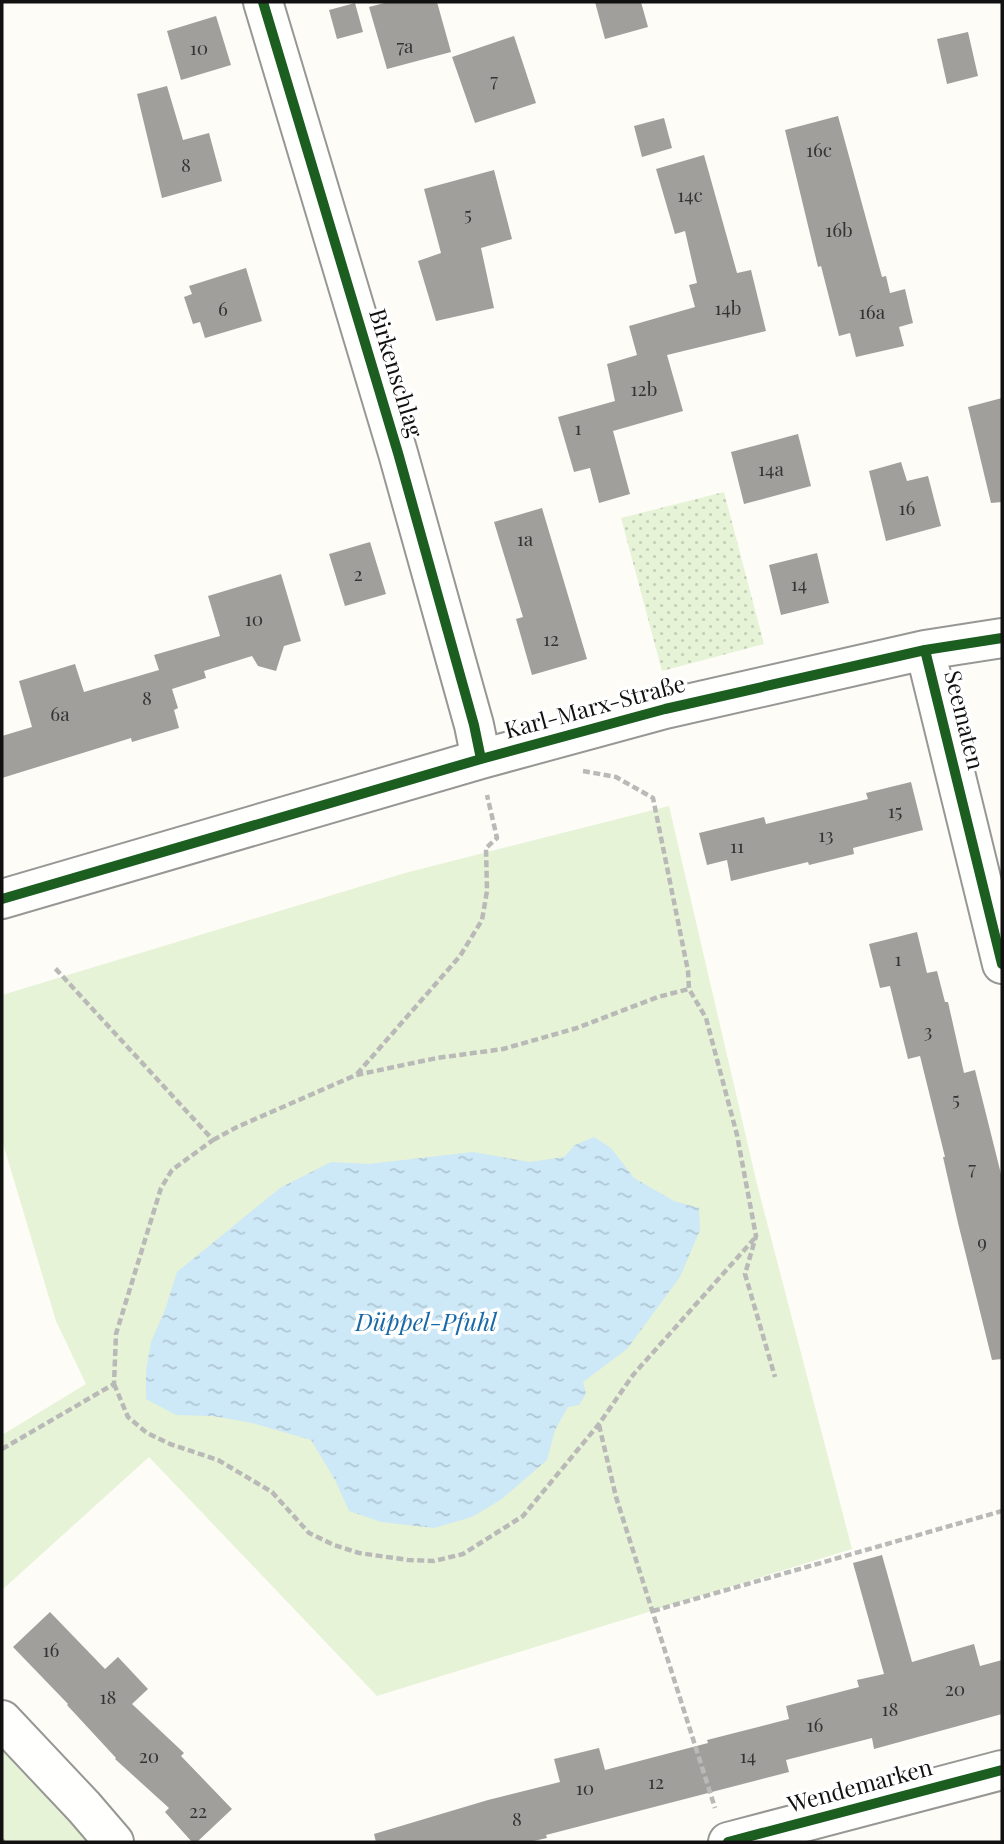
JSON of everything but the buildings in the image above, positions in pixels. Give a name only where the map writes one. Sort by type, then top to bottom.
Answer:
[{"type":"street","name":"Birkenschlag","points":[[263,2],[398,453],[474,725],[481,759]]},
{"type":"street","name":"Karl-Marx-Straße","points":[[2,899],[481,759],[665,709],[925,650],[1002,638]]},
{"type":"street","name":"Seematen","points":[[925,650],[1002,964]]},
{"type":"street","points":[[2,1720],[114,1842]]},
{"type":"street","name":"Wendemarken","points":[[722,1827],[1002,1770]]},
{"type":"path","points":[[356,1075],[460,956],[482,920],[487,891],[486,848],[497,838],[481,759]]},
{"type":"path","points":[[575,769],[616,777],[653,798],[690,989],[706,1018],[737,1135],[756,1237],[745,1274],[775,1377]]},
{"type":"path","points":[[54,967],[214,1140]]},
{"type":"path","points":[[690,989],[658,997],[577,1028],[503,1049],[438,1058],[356,1075],[237,1127],[214,1140],[172,1170],[161,1188],[116,1335],[114,1384],[128,1417],[147,1433],[218,1461],[272,1492],[309,1533],[334,1545],[359,1552],[408,1560],[434,1560],[463,1554],[523,1516],[598,1424],[633,1375],[756,1237]]},
{"type":"path","points":[[2,1449],[114,1384]]},
{"type":"path","points":[[598,1424],[616,1497],[722,1827]]},
{"type":"path","points":[[653,1611],[1002,1511]]},
{"type":"green space","points":[[724,492],[764,644],[662,671],[621,518]]},
{"type":"green space","points":[[669,806],[757,1184],[852,1549],[377,1696],[149,1457],[2,1590],[2,1435],[86,1384],[56,1321],[2,1140],[2,995],[405,873]]},
{"type":"green space","points":[[2,1720],[114,1842],[2,1840]]},
{"type":"water","name":"Düppel-Pfuhl","points":[[594,1137],[611,1148],[634,1178],[674,1201],[699,1208],[700,1230],[680,1277],[627,1349],[583,1382],[586,1394],[579,1405],[568,1407],[555,1430],[547,1460],[502,1499],[472,1517],[434,1528],[381,1522],[349,1511],[335,1480],[311,1440],[252,1423],[213,1416],[176,1415],[146,1399],[146,1371],[151,1342],[177,1272],[280,1188],[331,1162],[368,1164],[473,1152],[530,1162],[564,1157],[575,1145]]},
{"type":"cycle path","points":[[263,2],[398,453],[474,725],[481,759]]},
{"type":"cycle path","points":[[2,899],[481,759],[665,709],[925,650],[1002,638]]},
{"type":"cycle path","points":[[925,650],[1002,964]]},
{"type":"cycle path","points":[[728,1842],[1002,1770]]}]
